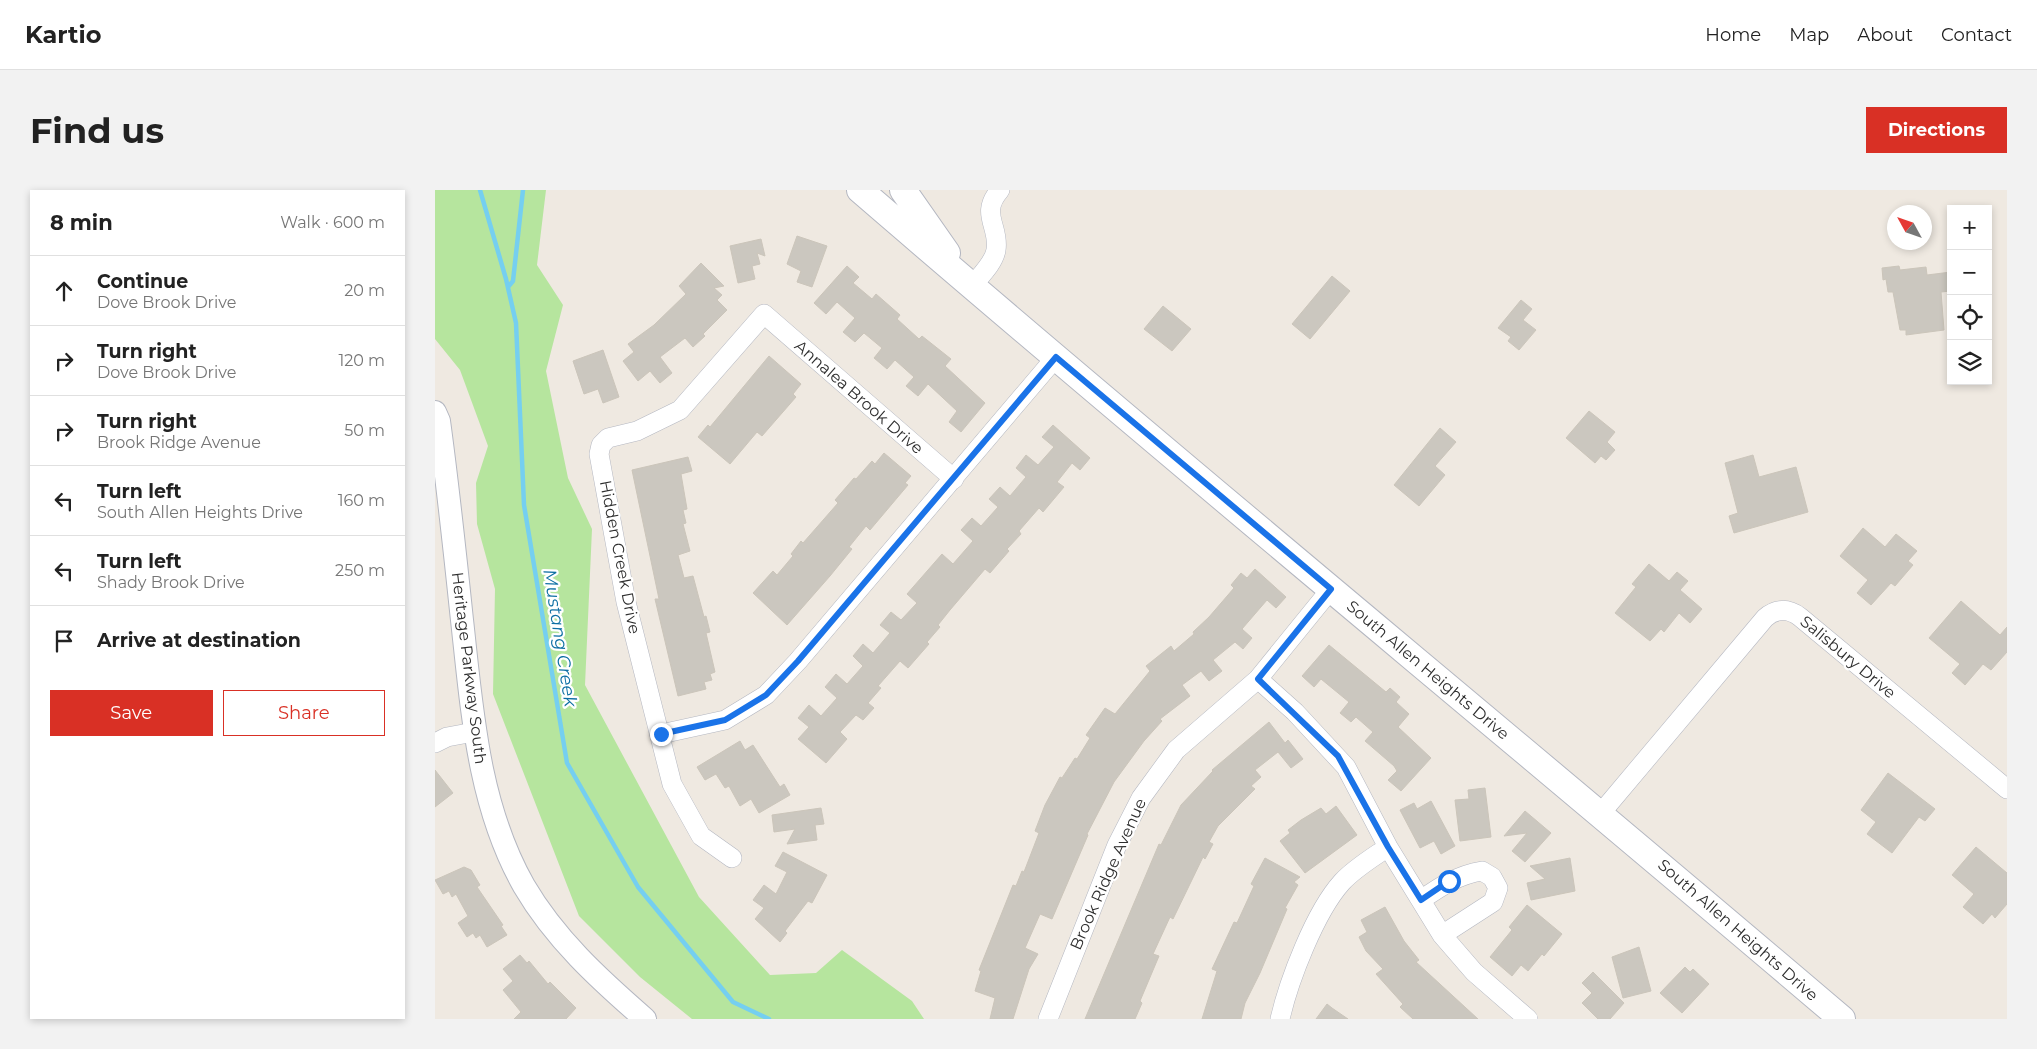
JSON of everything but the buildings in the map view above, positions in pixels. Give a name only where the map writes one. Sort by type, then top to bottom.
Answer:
[{"type":"main road","name":"South Allen Heights Drive","points":[[860,190],[1331,589],[1601,813],[1842,1019]]},
{"type":"main road","points":[[876,190],[897,202],[913,194]]},
{"type":"main road","name":"South Allen Heights Drive","points":[[913,194],[970,284]]},
{"type":"street","points":[[970,284],[996,251],[997,240],[990,215],[991,205],[1000,190]]},
{"type":"street","name":"Annalea Brook Drive","points":[[764,314],[953,479]]},
{"type":"street","name":"Hidden Creek Drive","points":[[732,858],[701,836],[673,784],[626,602],[599,449],[608,438],[637,431],[680,410],[764,314]]},
{"type":"street","points":[[661,734],[725,720],[766,695],[798,661],[1056,357]]},
{"type":"street","name":"Heritage Parkway South","points":[[435,412],[439,421],[443,511],[474,732],[493,814],[524,885],[553,929],[576,957],[645,1019]]},
{"type":"street","name":"Brook Ridge Avenue","points":[[1048,1019],[1117,845],[1141,798],[1176,750],[1258,679],[1331,589]]},
{"type":"street","name":"Salisbury Drive","points":[[1601,813],[1765,618],[1771,613],[1783,610],[1795,613],[2007,789]]},
{"type":"street","points":[[1258,679],[1338,756],[1388,847],[1442,935],[1474,972],[1528,1019]]},
{"type":"street","points":[[435,743],[447,737],[474,732]]},
{"type":"street","points":[[1280,1019],[1296,968],[1333,893],[1362,865],[1388,847]]},
{"type":"street","points":[[1421,900],[1449,881],[1470,873],[1482,871],[1492,877],[1498,888],[1493,902],[1442,935]]},
{"type":"green space","points":[[435,190],[546,190],[537,265],[563,305],[546,371],[568,478],[592,529],[585,685],[699,897],[770,975],[816,973],[842,950],[912,1001],[924,1019],[692,1019],[640,977],[579,916],[493,694],[495,589],[477,524],[476,483],[488,446],[460,370],[435,339]]},
{"type":"waterway","name":"Mustang Creek","points":[[480,190],[506,279],[516,323],[524,505],[567,763],[638,887],[733,1002],[769,1019]]},
{"type":"waterway","points":[[508,287],[513,281],[523,190]]},
{"type":"route","points":[[661,734],[725,720],[766,695],[798,661],[1056,357],[1331,589],[1258,679],[1295,712],[1346,766],[1388,847],[1421,900],[1449,881]]}]
